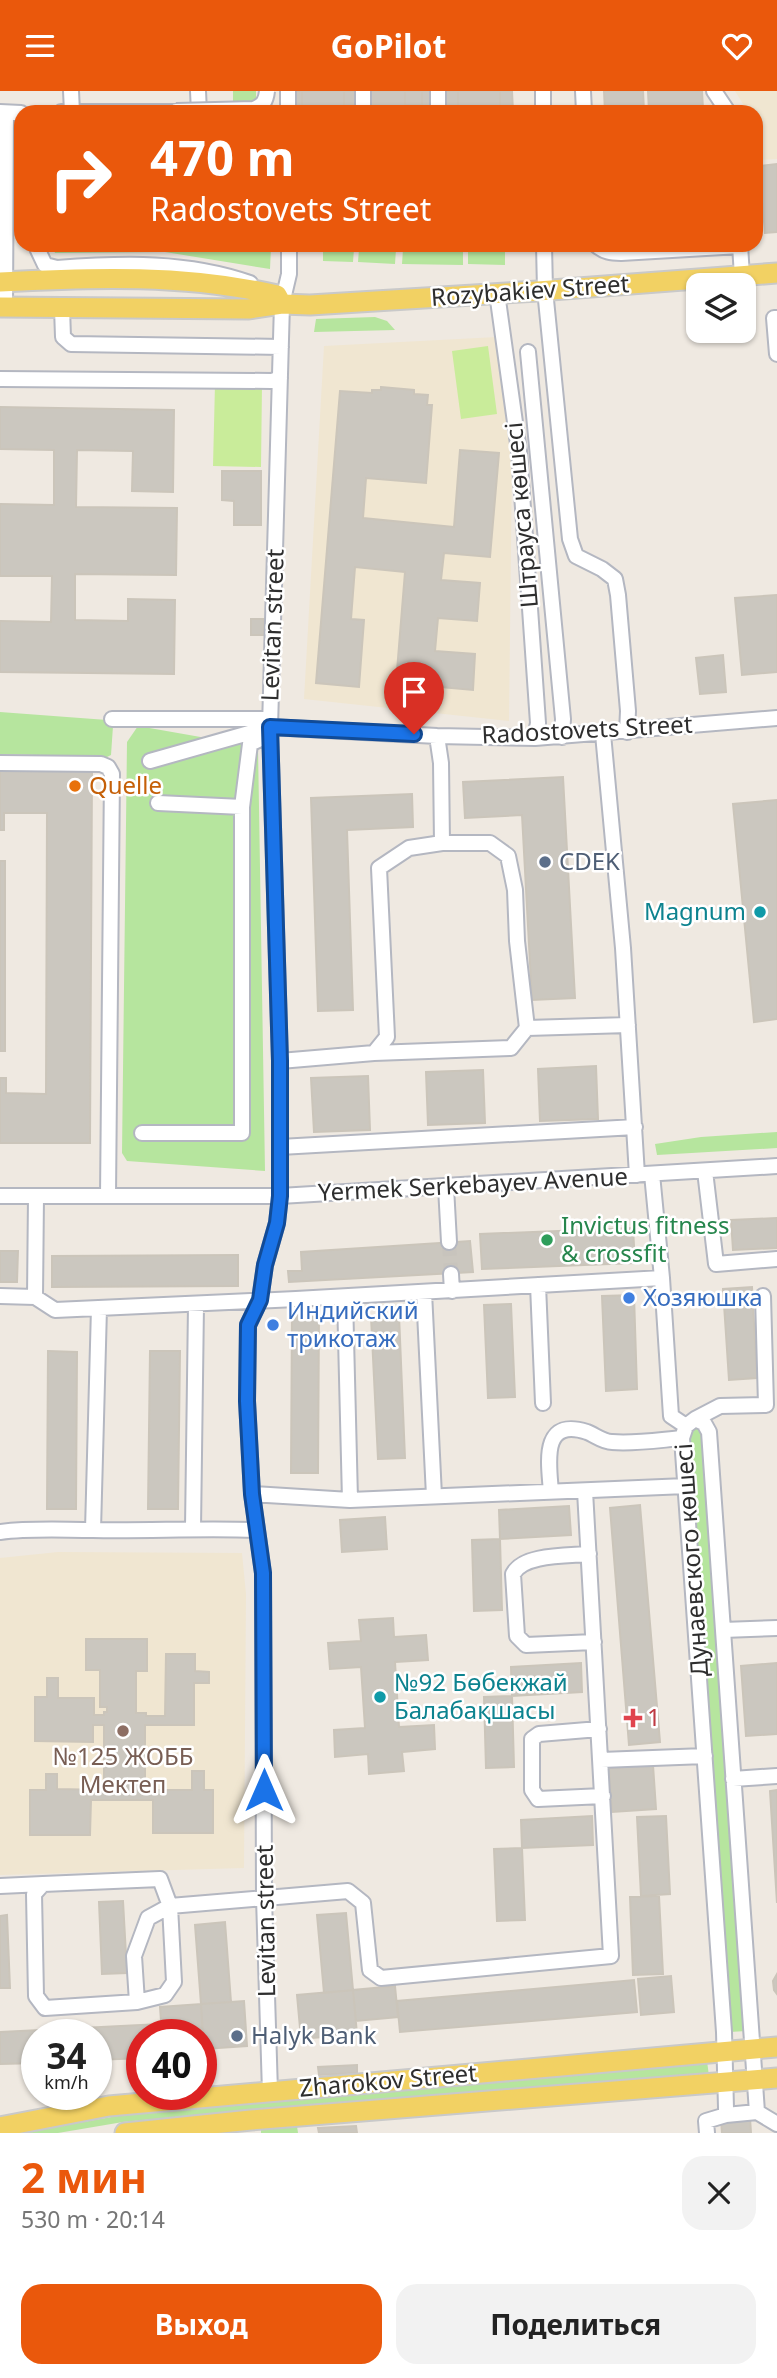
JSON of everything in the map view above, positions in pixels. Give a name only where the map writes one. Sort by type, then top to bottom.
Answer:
[{"type":"main road","name":"Rozybakiev Street","points":[[756,275],[777,273]]},
{"type":"main road","name":"Rozybakiev Street","points":[[3,282],[156,279],[214,283],[310,305],[686,281]]},
{"type":"main road","name":"Rozybakiev Street","points":[[2,307],[249,309],[280,300]]},
{"type":"main road","name":"Zharokov Street","points":[[0,2127],[109,2106],[777,2046]]},
{"type":"main road","name":"Zharokov Street","points":[[125,2133],[251,2127],[777,2078]]},
{"type":"street","points":[[2,307],[4,158],[9,113]]},
{"type":"street","points":[[39,252],[45,265],[57,268],[164,265],[193,267],[260,286],[280,300]]},
{"type":"street","name":"Levitan street","points":[[270,2092],[264,1898],[263,1573],[252,1494],[247,1401],[248,1325],[260,1300],[265,1265],[277,1223],[280,1196],[280,1061],[269,727],[281,347],[280,300],[289,274],[289,252]]},
{"type":"street","points":[[544,252],[545,290],[570,539],[576,556],[615,579],[628,711],[627,732]]},
{"type":"street","points":[[608,252],[638,252]]},
{"type":"street","points":[[740,252],[742,273]]},
{"type":"street","name":"Штрауса көшесі","points":[[497,293],[519,451],[538,723],[535,738]]},
{"type":"street","points":[[62,308],[63,337],[71,344],[281,347]]},
{"type":"street","points":[[777,318],[774,318],[777,354]]},
{"type":"street","points":[[528,352],[563,719],[562,737]]},
{"type":"street","points":[[0,379],[280,379]]},
{"type":"street","name":"Radostovets Street","points":[[112,719],[437,736],[535,738],[777,718]]},
{"type":"street","points":[[142,1133],[242,1133],[242,807],[250,744],[269,727]]},
{"type":"street","name":"Radostovets Street","points":[[150,761],[269,727]]},
{"type":"street","points":[[603,734],[635,1127],[662,1278],[671,1416],[687,1428]]},
{"type":"street","points":[[437,736],[441,763],[442,843]]},
{"type":"street","points":[[0,763],[101,764],[108,767],[113,774],[108,1196]]},
{"type":"street","points":[[158,803],[242,807]]},
{"type":"street","points":[[280,1061],[374,1053],[511,1048],[527,1028],[517,941],[515,890],[508,856],[490,843],[442,843],[410,848],[379,868],[387,1037],[374,1053]]},
{"type":"street","points":[[527,1028],[628,1025]]},
{"type":"street","points":[[280,1147],[635,1127]]},
{"type":"street","name":"Yermek Serkebayev Avenue","points":[[0,1196],[280,1196],[777,1166]]},
{"type":"street","points":[[705,1171],[716,1264],[777,1259]]},
{"type":"street","points":[[446,1187],[449,1242]]},
{"type":"street","points":[[35,1297],[36,1196]]},
{"type":"street","points":[[451,1274],[452,1291]]},
{"type":"street","points":[[0,1296],[35,1297],[55,1310],[345,1297],[662,1278]]},
{"type":"street","points":[[538,1285],[542,1403]]},
{"type":"street","points":[[424,1292],[434,1496]]},
{"type":"street","points":[[551,1492],[548,1448],[553,1437],[564,1430],[585,1431],[609,1443],[687,1428],[720,1406],[766,1405],[763,1296]]},
{"type":"street","points":[[345,1297],[350,1500]]},
{"type":"street","points":[[192,1528],[196,1304]]},
{"type":"street","points":[[93,1530],[99,1308]]},
{"type":"street","name":"Дунаевского көшесі","points":[[726,2112],[725,2050],[686,1486],[687,1428],[704,1423],[709,1432],[757,2110]]},
{"type":"street","points":[[252,1494],[350,1500],[686,1486]]},
{"type":"street","points":[[137,2003],[134,1956],[148,1919],[170,1906],[348,1891],[363,1903],[370,1970],[382,1978],[611,1956],[585,1491]]},
{"type":"street","points":[[0,1532],[32,1528],[257,1530]]},
{"type":"street","points":[[589,1554],[527,1560],[517,1566],[513,1574],[517,1636],[526,1645],[594,1642]]},
{"type":"street","points":[[723,1630],[777,1628]]},
{"type":"street","points":[[599,1729],[539,1734],[532,1739],[532,1790],[538,1799],[603,1796]]},
{"type":"street","points":[[601,1760],[705,1756]]},
{"type":"street","points":[[733,1779],[777,1776]]},
{"type":"street","points":[[0,1886],[43,1884],[160,1879],[170,1906],[174,1982],[165,1995],[137,2003],[45,2008],[36,1996],[34,1894],[43,1884]]},
{"type":"street","points":[[707,2133],[706,2121],[726,2112],[757,2110],[776,2127]]},
{"type":"shaded area","points":[[735,91],[777,91],[777,159],[763,160],[763,105],[744,105]]},
{"type":"shaded area","points":[[497,337],[512,461],[509,721],[304,699],[324,346]]},
{"type":"shaded area","name":"№125 ЖОББ Мектеп","points":[[58,1552],[242,1553],[246,1594],[244,1868],[0,1875],[0,1558]]},
{"type":"green space","points":[[233,91],[256,91],[256,102],[233,104]]},
{"type":"green space","points":[[55,252],[165,252],[55,253]]},
{"type":"green space","points":[[165,252],[271,252],[270,269]]},
{"type":"green space","points":[[323,252],[354,252],[353,262],[323,261]]},
{"type":"green space","points":[[359,252],[396,252],[395,264],[358,262]]},
{"type":"green space","points":[[403,252],[463,252],[463,265],[402,264]]},
{"type":"green space","points":[[468,252],[505,252],[505,265],[468,264]]},
{"type":"green space","points":[[375,317],[387,321],[395,330],[314,332],[316,319]]},
{"type":"green space","points":[[488,346],[497,414],[461,419],[452,351]]},
{"type":"green space","points":[[215,384],[262,385],[261,467],[213,466]]},
{"type":"green space","points":[[0,712],[107,720],[113,726],[111,755],[0,754]]},
{"type":"green space","points":[[138,726],[258,747],[265,1171],[127,1161],[122,1153],[127,742]]},
{"type":"green space","points":[[777,1132],[777,1148],[657,1155],[655,1144],[701,1137]]},
{"type":"green space","points":[[704,1423],[746,2031],[730,2032],[686,1426]]},
{"type":"green space","points":[[707,2061],[709,2076],[269,2108],[123,2122],[58,2133],[20,2133],[123,2115],[172,2110],[217,2110],[217,2105],[496,2077]]},
{"type":"green space","points":[[297,2126],[298,2133],[261,2133],[261,2129]]},
{"type":"building","points":[[295,91],[302,91],[302,105],[295,105]]},
{"type":"building","points":[[302,91],[344,91],[344,105],[302,105]]},
{"type":"building","points":[[344,91],[458,91],[458,105],[344,105]]},
{"type":"building","points":[[405,91],[422,91],[422,105],[405,105]]},
{"type":"building","points":[[458,91],[500,91],[500,105],[458,105]]},
{"type":"building","points":[[500,91],[512,91],[513,105],[500,105]]},
{"type":"building","points":[[604,91],[643,91],[644,105],[605,105]]},
{"type":"building","points":[[648,91],[702,91],[703,105],[649,105]]},
{"type":"building","points":[[777,164],[777,232],[765,233],[763,166]]},
{"type":"building","points":[[381,387],[414,390],[414,394],[428,395],[427,405],[432,405],[426,483],[366,478],[363,518],[454,527],[460,450],[499,453],[490,557],[444,553],[441,580],[480,583],[477,621],[438,618],[435,651],[475,654],[473,690],[396,683],[405,572],[355,567],[351,619],[364,620],[359,687],[316,683],[340,391],[372,393],[372,390],[381,390]]},
{"type":"building","points":[[381,387],[414,390],[414,394],[428,395],[427,405],[432,405],[426,483],[366,478],[363,518],[454,527],[460,450],[499,453],[490,557],[444,553],[441,580],[480,583],[477,621],[438,618],[435,651],[475,654],[473,690],[396,683],[405,572],[355,567],[351,619],[364,620],[359,687],[316,683],[340,391],[372,393],[372,390],[381,390]]},
{"type":"building","points":[[0,407],[174,410],[173,492],[132,491],[133,451],[77,450],[76,507],[177,508],[176,575],[75,574],[75,620],[128,621],[128,599],[175,600],[174,674],[0,672],[0,621],[51,622],[52,576],[0,576],[0,504],[54,505],[54,450],[0,449]]},
{"type":"building","points":[[222,471],[261,471],[261,525],[234,525],[234,501],[222,500]]},
{"type":"building","points":[[777,595],[777,672],[742,675],[735,598]]},
{"type":"building","points":[[251,619],[264,619],[264,635],[251,635]]},
{"type":"building","points":[[723,655],[726,692],[700,694],[696,658]]},
{"type":"building","points":[[0,771],[92,771],[90,1143],[0,1143],[0,1078],[6,1078],[6,1093],[46,1094],[47,813],[4,813],[4,830],[0,830]]},
{"type":"building","points":[[563,777],[575,998],[532,1000],[522,815],[465,818],[463,782]]},
{"type":"building","points":[[412,794],[413,827],[347,830],[353,1010],[318,1011],[311,798]]},
{"type":"building","name":"Magnum","points":[[777,800],[777,1019],[754,1022],[733,804]]},
{"type":"building","points":[[0,861],[5,861],[5,1051],[0,1051]]},
{"type":"building","points":[[596,1066],[598,1119],[540,1121],[538,1069]]},
{"type":"building","points":[[483,1070],[485,1123],[428,1125],[426,1072]]},
{"type":"building","points":[[368,1076],[370,1130],[314,1132],[311,1078]]},
{"type":"building","points":[[777,1218],[777,1248],[733,1250],[731,1220]]},
{"type":"building","points":[[633,1228],[635,1263],[482,1269],[480,1234]]},
{"type":"building","points":[[470,1241],[473,1272],[289,1282],[288,1271],[302,1271],[301,1252]]},
{"type":"building","points":[[0,1251],[18,1251],[17,1282],[0,1282]]},
{"type":"building","points":[[238,1255],[238,1286],[52,1287],[52,1256]]},
{"type":"building","points":[[752,1287],[757,1378],[729,1380],[723,1289]]},
{"type":"building","points":[[634,1295],[637,1389],[606,1391],[602,1296]]},
{"type":"building","points":[[511,1304],[515,1397],[488,1398],[484,1305]]},
{"type":"building","points":[[292,1312],[319,1312],[318,1473],[291,1473]]},
{"type":"building","points":[[399,1315],[405,1458],[378,1459],[371,1317]]},
{"type":"building","points":[[48,1351],[77,1352],[76,1509],[47,1509]]},
{"type":"building","points":[[150,1351],[180,1351],[178,1509],[148,1509]]},
{"type":"building","points":[[640,1505],[660,1742],[629,1745],[610,1508]]},
{"type":"building","points":[[569,1506],[571,1535],[500,1539],[499,1510]]},
{"type":"building","points":[[385,1517],[387,1549],[342,1552],[340,1520]]},
{"type":"building","points":[[500,1539],[502,1610],[474,1611],[472,1540]]},
{"type":"building","name":"№92 Бөбекжай Балабақшасы","points":[[393,1618],[394,1637],[426,1635],[428,1660],[395,1662],[399,1727],[434,1725],[435,1749],[402,1752],[404,1771],[369,1774],[368,1754],[335,1757],[334,1730],[365,1728],[361,1667],[330,1669],[328,1643],[361,1641],[359,1620]]},
{"type":"building","points":[[86,1639],[147,1639],[147,1671],[136,1671],[136,1713],[146,1713],[146,1716],[165,1716],[166,1654],[195,1654],[195,1671],[209,1672],[209,1683],[194,1683],[194,1725],[145,1725],[145,1790],[192,1790],[192,1771],[204,1771],[204,1790],[213,1790],[213,1833],[153,1833],[153,1800],[91,1800],[90,1835],[30,1835],[30,1790],[46,1790],[46,1774],[57,1774],[57,1789],[104,1790],[104,1725],[93,1725],[93,1742],[35,1741],[35,1697],[47,1697],[47,1678],[58,1678],[58,1698],[94,1698],[94,1715],[104,1715],[104,1712],[107,1712],[107,1707],[100,1707],[100,1670],[86,1670]]},
{"type":"building","points":[[581,1663],[582,1692],[512,1696],[511,1667]]},
{"type":"building","points":[[777,1663],[777,1734],[746,1736],[741,1666]]},
{"type":"building","points":[[512,1696],[514,1767],[486,1768],[484,1697]]},
{"type":"building","points":[[653,1765],[656,1809],[612,1812],[609,1768]]},
{"type":"building","points":[[777,1790],[777,1903],[770,1791]]},
{"type":"building","points":[[592,1816],[593,1845],[522,1848],[521,1820]]},
{"type":"building","points":[[666,1816],[670,1894],[641,1896],[637,1817]]},
{"type":"building","points":[[522,1848],[525,1920],[497,1921],[494,1849]]},
{"type":"building","points":[[659,1896],[663,1974],[633,1975],[630,1897]]},
{"type":"building","points":[[123,1901],[127,1973],[102,1974],[99,1902]]},
{"type":"building","points":[[346,1913],[353,1990],[324,1993],[317,1915]]},
{"type":"building","points":[[7,1915],[10,1988],[0,1988],[0,1916]]},
{"type":"building","points":[[225,1922],[231,2002],[201,2004],[195,1925]]},
{"type":"building","points":[[777,1974],[777,1994],[773,1981]]},
{"type":"building","points":[[671,1976],[674,2012],[641,2015],[638,1979]]},
{"type":"building","points":[[634,1980],[637,2012],[400,2032],[397,2001]]},
{"type":"building","points":[[395,1986],[398,2017],[356,2021],[353,1990]]},
{"type":"building","points":[[353,1990],[357,2034],[301,2039],[297,1995]]},
{"type":"building","points":[[244,2001],[247,2046],[217,2048],[217,2019],[202,2019],[201,2004]]},
{"type":"building","points":[[201,2004],[202,2019],[161,2019],[160,2007]]},
{"type":"building","points":[[112,2026],[126,2026],[126,2059],[112,2059]]},
{"type":"building","points":[[21,2031],[21,2063],[0,2064],[0,2032]]},
{"type":"building","points":[[357,2065],[357,2073],[319,2075],[318,2067]]},
{"type":"building","points":[[750,2118],[751,2133],[722,2133],[721,2120]]},
{"type":"building","points":[[356,2126],[357,2133],[319,2133],[318,2128]]},
{"type":"tunnel","points":[[449,1242],[451,1274]]},
{"type":"place","name":"Quelle","points":[[75,786]]},
{"type":"place","name":"CDEK","points":[[545,862]]},
{"type":"place","name":"Magnum","points":[[760,912]]},
{"type":"place","name":"Invictus fitness & crossfit","points":[[547,1240]]},
{"type":"place","name":"Хозяюшка","points":[[629,1298]]},
{"type":"place","name":"Индийский трикотаж","points":[[273,1325]]},
{"type":"place","name":"№92 Бөбекжай Балабақшасы","points":[[380,1697]]},
{"type":"place","name":"1","points":[[633,1718]]},
{"type":"place","name":"№125 ЖОББ Мектеп","points":[[123,1731]]},
{"type":"place","name":"Halyk Bank","points":[[237,2036]]},
{"type":"route","points":[[264,1790],[263,1573],[252,1494],[247,1401],[248,1325],[260,1300],[265,1265],[277,1223],[280,1196],[280,1061],[270,727],[414,734]]}]
